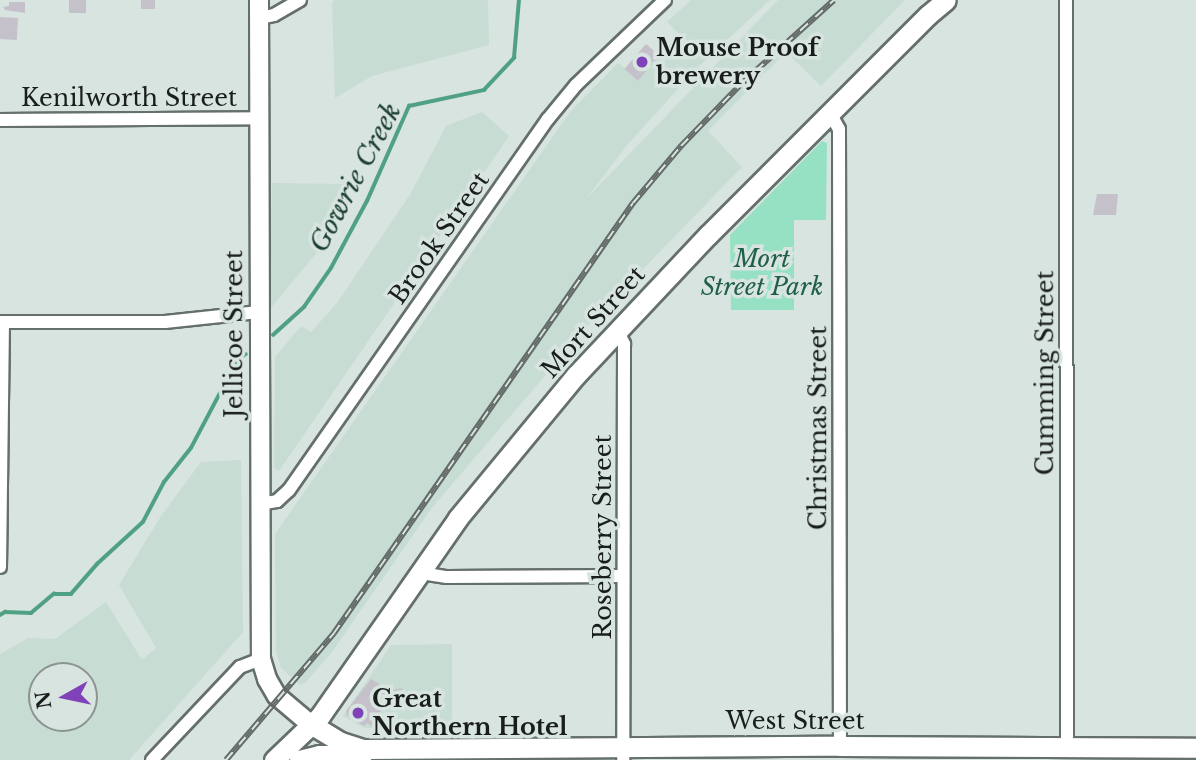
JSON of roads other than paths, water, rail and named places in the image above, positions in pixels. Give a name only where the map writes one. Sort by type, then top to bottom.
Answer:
[{"type":"main road","name":"Mort Street","points":[[298,760],[317,723],[458,518],[576,375],[830,113],[946,0]]},
{"type":"main road","name":"Jellicoe Street","points":[[259,9],[259,504],[263,663]]},
{"type":"main road","points":[[263,663],[282,688],[317,723]]},
{"type":"main road","name":"Mort Street","points":[[274,760],[317,723]]},
{"type":"main road","name":"West Street","points":[[317,723],[396,748],[437,754],[624,753],[840,746],[1192,745]]},
{"type":"main road","points":[[298,760],[319,755],[365,755],[396,748]]},
{"type":"street","points":[[259,9],[274,15],[300,0]]},
{"type":"street","name":"Brook Street","points":[[259,504],[271,503],[289,490],[548,119],[576,85],[665,0]]},
{"type":"street","name":"Cumming Street","points":[[1066,0],[1067,746]]},
{"type":"street","name":"Christmas Street","points":[[830,113],[839,129],[840,746]]},
{"type":"street","name":"Kenilworth Street","points":[[0,120],[259,118]]},
{"type":"street","points":[[0,567],[1,322],[165,322],[259,318]]},
{"type":"street","name":"Roseberry Street","points":[[617,330],[624,344],[624,753]]},
{"type":"street","points":[[421,573],[447,577],[623,576]]},
{"type":"street","points":[[152,760],[240,667],[263,663]]},
{"type":"waterway","name":"Gowrie Creek","points":[[273,335],[304,307],[331,268],[367,201],[409,106],[484,90],[514,58],[519,0]]},
{"type":"waterway","name":"Gowrie Creek","points":[[0,615],[5,612],[31,613],[54,594],[71,594],[97,564],[143,522],[164,482],[191,448],[238,359],[246,354]]},
{"type":"railway","points":[[226,760],[334,633],[633,203],[681,146],[741,84],[834,0]]},
{"type":"place","name":"Mouse Proof brewery","points":[[642,62]]},
{"type":"place","name":"Great Northern Hotel","points":[[358,713]]},
{"type":"park label","name":"Mort Street Park","points":[[762,273]]}]
